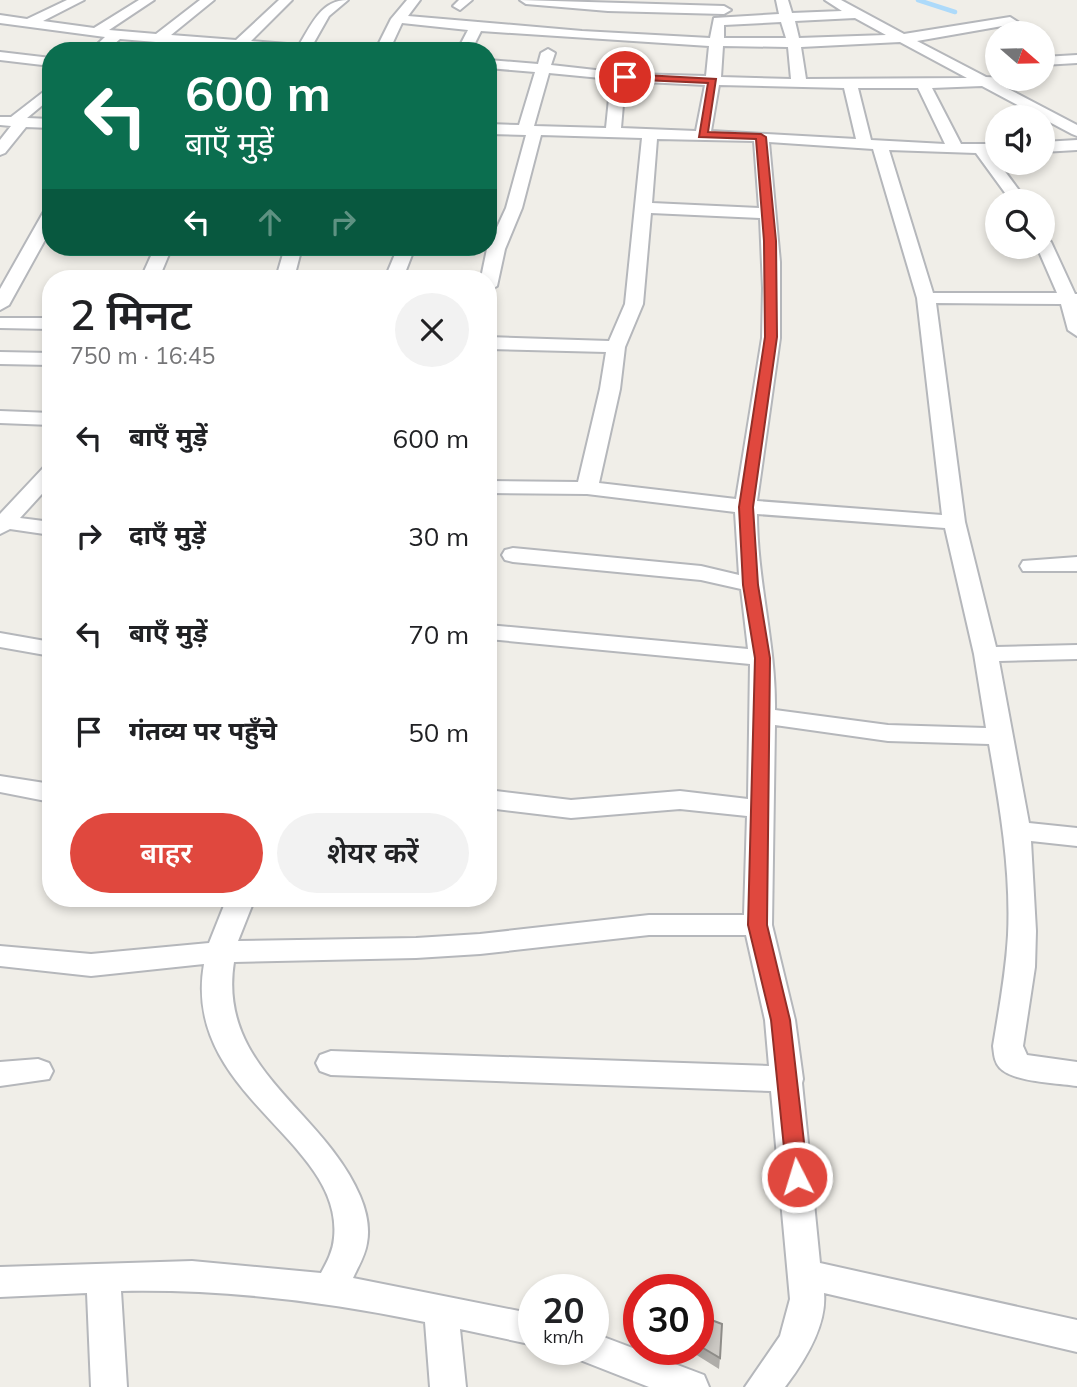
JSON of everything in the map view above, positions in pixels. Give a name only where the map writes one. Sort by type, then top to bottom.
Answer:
[{"type":"street","points":[[28,23],[78,0]]},
{"type":"street","points":[[95,33],[148,0]]},
{"type":"street","points":[[158,39],[208,0]]},
{"type":"street","points":[[241,42],[286,0]]},
{"type":"street","points":[[308,42],[324,14],[342,0]]},
{"type":"street","points":[[386,42],[397,19],[414,0]]},
{"type":"street","points":[[526,0],[724,10],[786,18],[859,14]]},
{"type":"street","points":[[782,0],[794,44],[799,83]]},
{"type":"street","points":[[831,0],[1077,131]]},
{"type":"street","points":[[497,251],[514,208],[541,68],[556,34],[581,3]]},
{"type":"street","points":[[703,135],[724,10]]},
{"type":"street","points":[[0,19],[164,42]]},
{"type":"street","points":[[397,19],[556,34],[794,44],[902,38],[985,25]]},
{"type":"street","points":[[469,42],[477,27]]},
{"type":"street","points":[[108,42],[117,35]]},
{"type":"street","points":[[0,56],[42,61]]},
{"type":"street","points":[[1055,57],[1058,60]]},
{"type":"street","points":[[1055,60],[1077,59]]},
{"type":"street","points":[[497,65],[631,78],[713,81],[923,85],[985,82]]},
{"type":"street","points":[[956,68],[984,65]]},
{"type":"street","points":[[612,132],[618,75]]},
{"type":"street","points":[[850,84],[926,298],[954,522],[986,654],[1002,736],[1017,831],[1022,932],[1020,967],[1007,1046],[1010,1059],[1020,1066],[1077,1074]]},
{"type":"street","points":[[923,85],[956,150]]},
{"type":"street","points":[[0,150],[12,122],[42,97]]},
{"type":"street","points":[[12,122],[42,124]]},
{"type":"street","points":[[497,130],[761,137],[985,150]]},
{"type":"street","points":[[587,488],[610,389],[616,347],[634,304],[650,133]]},
{"type":"street","points":[[761,137],[768,213],[771,337],[746,507],[750,585],[763,658],[758,925],[780,1020],[806,1275],[803,1324],[795,1346],[763,1387]]},
{"type":"street","points":[[1055,146],[1077,145]]},
{"type":"street","points":[[981,150],[1010,189]]},
{"type":"street","points":[[642,208],[768,213]]},
{"type":"street","points":[[0,305],[42,229]]},
{"type":"street","points":[[1052,259],[1073,299],[1077,330]]},
{"type":"street","points":[[926,298],[1073,299]]},
{"type":"street","points":[[0,323],[42,324]]},
{"type":"street","points":[[497,344],[616,347]]},
{"type":"street","points":[[0,358],[42,359]]},
{"type":"street","points":[[0,417],[42,419]]},
{"type":"street","points":[[5,517],[42,480]]},
{"type":"street","points":[[497,486],[587,488],[746,507],[954,522]]},
{"type":"street","points":[[5,517],[42,527]]},
{"type":"street","points":[[513,555],[701,573],[750,585]]},
{"type":"street","points":[[1031,566],[1077,564]]},
{"type":"street","points":[[497,633],[763,658]]},
{"type":"street","points":[[0,640],[42,647]]},
{"type":"street","points":[[986,654],[1077,652]]},
{"type":"street","points":[[763,716],[888,733],[1002,736]]},
{"type":"street","points":[[0,784],[42,791]]},
{"type":"street","points":[[497,800],[571,808],[680,800],[760,809]]},
{"type":"street","points":[[1017,831],[1077,837]]},
{"type":"street","points":[[238,907],[220,952],[216,977],[218,1009],[224,1035],[235,1059],[323,1157],[343,1195],[350,1216],[351,1244],[331,1289]]},
{"type":"street","points":[[0,956],[72,965],[220,952],[416,948],[649,925],[758,925]]},
{"type":"street","points":[[331,1063],[788,1079]]},
{"type":"street","points":[[0,1074],[38,1071]]},
{"type":"street","points":[[806,1275],[1077,1336]]},
{"type":"street","points":[[0,1282],[194,1276],[331,1289],[518,1327]]},
{"type":"street","points":[[103,1277],[109,1387]]},
{"type":"street","points":[[441,1310],[448,1387]]},
{"type":"street","points":[[609,1355],[691,1387]]},
{"type":"building","points":[[714,1321],[722,1324],[720,1358],[714,1354]]},
{"type":"waterway","points":[[918,0],[955,12]]},
{"type":"route","points":[[625,77],[713,81],[703,135],[761,137],[770,241],[771,337],[746,507],[750,585],[763,658],[758,925],[780,1020],[797,1177]]}]
